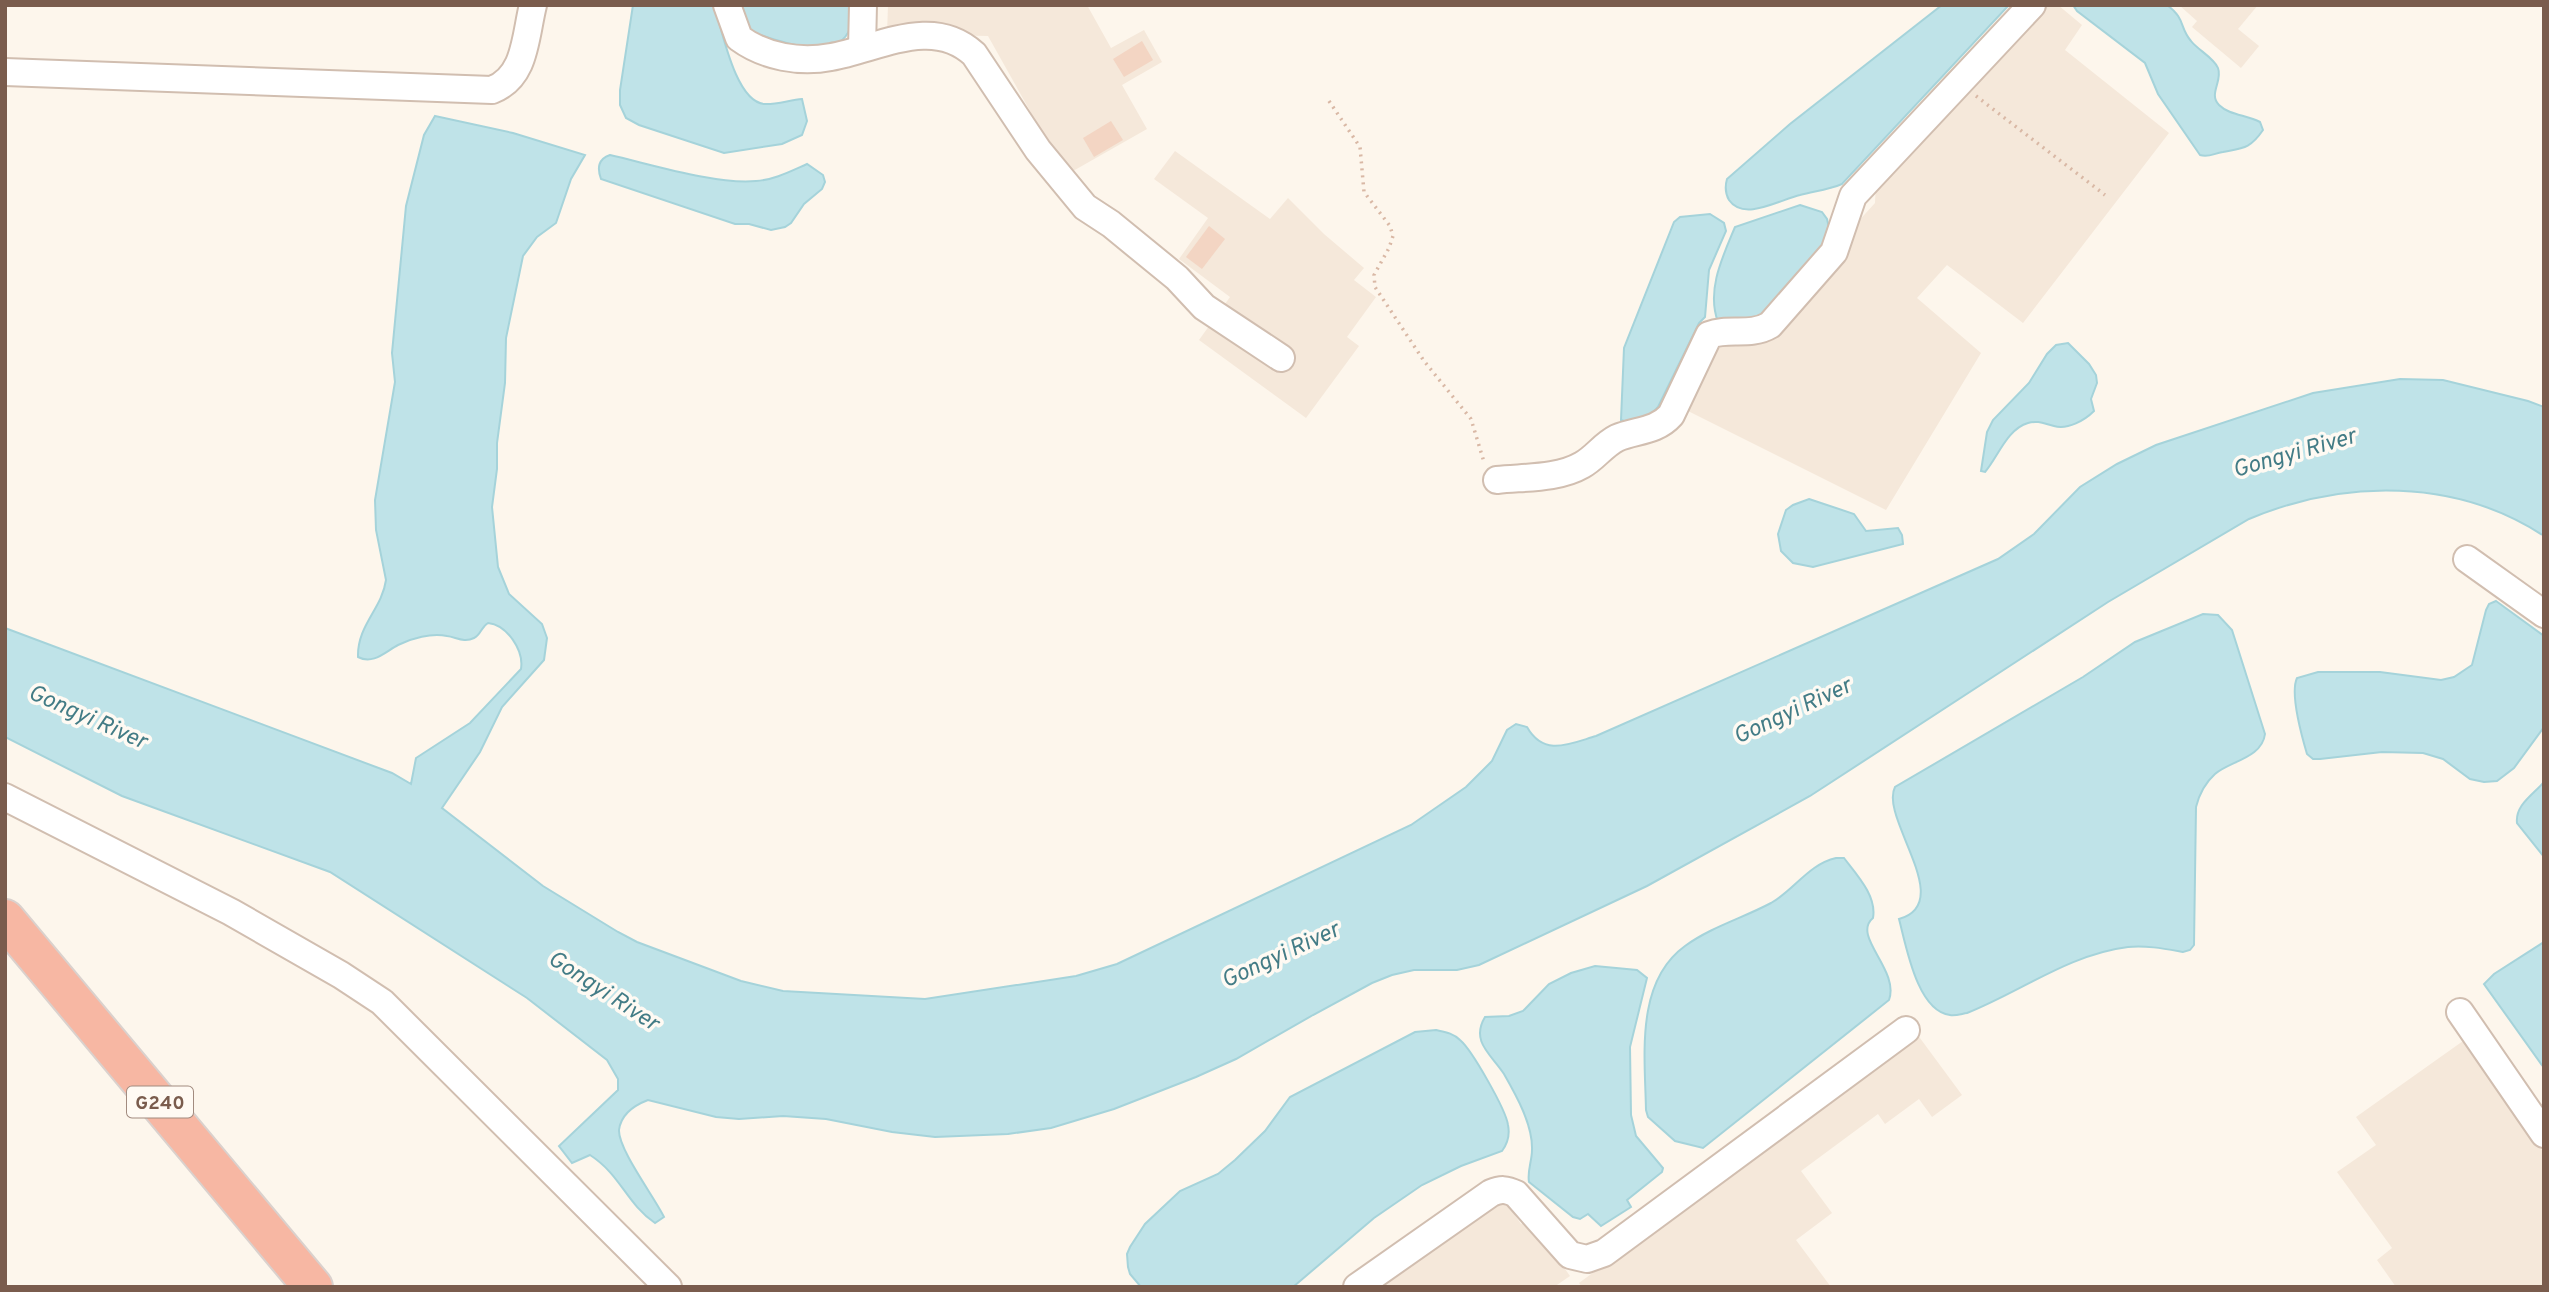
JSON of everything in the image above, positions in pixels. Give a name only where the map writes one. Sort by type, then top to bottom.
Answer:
[{"type":"highway","name":"G240","points":[[11,938],[313,1287]]},
{"type":"street","points":[[5,72],[492,90],[505,86],[518,70],[533,5]]},
{"type":"street","points":[[727,5],[739,38],[762,51],[798,59],[831,58],[893,39],[935,37],[962,44],[974,54],[1038,150],[1085,207],[1111,224],[1177,278],[1204,307],[1281,358]]},
{"type":"street","points":[[862,48],[863,5]]},
{"type":"street","points":[[1497,480],[1567,471],[1586,463],[1618,438],[1664,423],[1671,415],[1709,335],[1718,331],[1758,331],[1770,325],[1834,252],[1853,196],[2032,5]]},
{"type":"street","points":[[2467,559],[2544,614]]},
{"type":"street","points":[[5,797],[231,912],[383,1002],[668,1287]]},
{"type":"street","points":[[2460,1012],[2544,1134]]},
{"type":"street","points":[[1357,1287],[1499,1189],[1516,1194],[1570,1255],[1587,1259],[1604,1253],[1906,1030]]},
{"type":"path","points":[[1960,82],[2105,195]]},
{"type":"path","points":[[1329,101],[1360,147],[1364,192],[1390,226],[1393,236],[1374,275],[1375,287],[1424,361],[1471,419],[1487,470],[1497,480]]},
{"type":"shaded area","points":[[888,5],[1087,5],[1111,48],[1144,30],[1162,62],[1122,85],[1147,129],[1066,175],[988,36],[887,34]]},
{"type":"shaded area","points":[[2043,5],[2058,5],[2082,25],[2065,50],[2169,133],[2023,323],[1947,265],[1917,298],[1981,353],[1886,510],[1682,408],[1718,338],[1770,332],[1875,203],[1876,181]]},
{"type":"shaded area","points":[[2179,5],[2258,5],[2238,29],[2259,46],[2241,68],[2192,27],[2197,21]]},
{"type":"shaded area","points":[[1175,151],[1270,219],[1288,198],[1364,268],[1354,280],[1376,297],[1347,337],[1359,346],[1306,418],[1199,340],[1230,297],[1179,259],[1208,218],[1154,179]]},
{"type":"shaded area","points":[[1917,1034],[1962,1095],[1932,1117],[1919,1099],[1885,1124],[1878,1114],[1801,1171],[1832,1213],[1796,1240],[1831,1287],[1582,1287],[1579,1283]]},
{"type":"shaded area","points":[[2463,1041],[2544,1153],[2544,1287],[2396,1287],[2377,1260],[2392,1248],[2337,1172],[2376,1145],[2356,1117]]},
{"type":"shaded area","points":[[1503,1198],[1521,1224],[1530,1219],[1570,1276],[1554,1287],[1376,1287]]},
{"type":"water","points":[[633,5],[714,5],[731,62],[745,91],[754,100],[764,104],[802,99],[807,121],[802,135],[782,144],[724,153],[639,125],[626,118],[620,105],[620,90]]},
{"type":"water","points":[[730,5],[850,5],[851,25],[843,40],[831,46],[801,46],[743,29]]},
{"type":"water","points":[[1942,5],[2009,5],[1842,184],[1753,209],[1736,206],[1729,200],[1727,179],[1790,124]]},
{"type":"water","points":[[2073,5],[2167,5],[2180,19],[2191,41],[2218,68],[2215,96],[2219,105],[2260,122],[2263,130],[2246,147],[2209,156],[2200,155],[2158,94],[2145,63],[2077,11]]},
{"type":"water","name":"Gongyi River","points":[[435,116],[513,133],[585,155],[571,179],[556,223],[537,237],[523,256],[506,338],[505,383],[497,443],[492,507],[498,567],[509,594],[542,624],[547,638],[544,660],[502,707],[480,752],[442,808],[543,886],[618,932],[637,942],[741,981],[783,991],[925,999],[1076,976],[1117,964],[1411,825],[1466,787],[1492,761],[1507,730],[1516,724],[1527,727],[1541,742],[1549,745],[1567,745],[1596,736],[1998,559],[2034,534],[2080,487],[2117,464],[2156,445],[2313,393],[2400,379],[2443,380],[2544,407],[2544,536],[2510,517],[2474,503],[2399,491],[2323,497],[2285,506],[2249,519],[2108,602],[1810,796],[1647,886],[1479,965],[1457,970],[1414,970],[1372,983],[1236,1059],[1114,1109],[1051,1128],[1008,1134],[935,1137],[826,1119],[783,1116],[739,1119],[716,1117],[648,1100],[629,1111],[619,1130],[630,1161],[664,1217],[655,1223],[637,1207],[601,1163],[590,1155],[572,1163],[559,1146],[618,1090],[618,1079],[607,1060],[527,998],[330,872],[122,796],[5,737],[5,628],[392,773],[411,784],[416,758],[470,723],[521,669],[520,654],[508,633],[488,623],[476,637],[470,639],[441,635],[415,638],[374,659],[358,657],[361,636],[380,600],[386,580],[376,530],[375,500],[395,382],[392,353],[406,206],[424,135]]},
{"type":"water","points":[[610,155],[703,177],[740,181],[769,179],[807,164],[823,175],[825,182],[822,189],[804,204],[791,223],[771,230],[749,224],[735,224],[601,179],[600,164]]},
{"type":"water","points":[[1800,205],[1822,212],[1827,219],[1829,228],[1821,253],[1757,320],[1718,322],[1715,286],[1721,261],[1735,227]]},
{"type":"water","points":[[1710,214],[1724,223],[1726,231],[1709,270],[1705,317],[1699,323],[1658,407],[1641,420],[1621,420],[1624,348],[1674,222],[1680,217]]},
{"type":"water","points":[[2068,343],[2096,375],[2097,383],[2091,399],[2094,411],[2081,421],[2065,427],[2035,422],[2021,426],[2009,437],[1985,472],[1981,471],[1987,432],[1993,420],[2029,383],[2047,354],[2056,345]]},
{"type":"water","points":[[1809,499],[1854,514],[1866,531],[1898,528],[1903,544],[1813,567],[1793,563],[1781,551],[1778,534],[1786,510]]},
{"type":"water","points":[[2496,601],[2544,636],[2544,727],[2514,768],[2497,781],[2484,782],[2470,779],[2443,759],[2423,753],[2382,752],[2320,759],[2313,759],[2307,754],[2296,704],[2297,678],[2318,672],[2380,672],[2441,680],[2454,677],[2472,665],[2486,610],[2489,604]]},
{"type":"water","points":[[2203,614],[2218,615],[2232,630],[2265,734],[2263,742],[2252,754],[2211,778],[2197,803],[2194,945],[2183,952],[2142,947],[2107,951],[2066,965],[1967,1013],[1952,1015],[1939,1011],[1921,990],[1899,919],[1915,910],[1921,896],[1919,878],[1897,818],[1893,801],[1895,787],[2083,677],[2135,642]]},
{"type":"water","points":[[2544,782],[2544,857],[2517,823],[2517,817],[2522,806]]},
{"type":"water","points":[[1836,858],[1844,858],[1865,886],[1872,902],[1873,918],[1868,925],[1868,934],[1888,977],[1891,989],[1889,1000],[1703,1148],[1675,1141],[1648,1117],[1646,1110],[1646,1021],[1650,999],[1658,979],[1669,961],[1685,946],[1705,933],[1771,903],[1810,871]]},
{"type":"water","points":[[2544,942],[2544,1068],[2484,984],[2494,974]]},
{"type":"water","points":[[1595,966],[1637,970],[1647,978],[1630,1047],[1631,1115],[1636,1136],[1663,1168],[1662,1172],[1627,1200],[1631,1207],[1601,1226],[1588,1214],[1580,1219],[1573,1217],[1529,1182],[1532,1140],[1527,1121],[1504,1074],[1484,1048],[1480,1034],[1485,1017],[1509,1016],[1523,1011],[1549,984],[1571,973]]},
{"type":"water","points":[[1436,1030],[1452,1034],[1460,1040],[1488,1081],[1508,1125],[1508,1139],[1502,1151],[1461,1166],[1422,1185],[1374,1218],[1293,1287],[1141,1287],[1130,1274],[1127,1254],[1145,1224],[1180,1191],[1218,1174],[1235,1160],[1265,1131],[1290,1097],[1415,1032]]},
{"type":"building","points":[[1142,41],[1153,60],[1124,77],[1113,59]]},
{"type":"building","points":[[1111,121],[1123,140],[1094,157],[1083,138]]},
{"type":"building","points":[[1209,226],[1225,239],[1202,269],[1186,257]]}]
